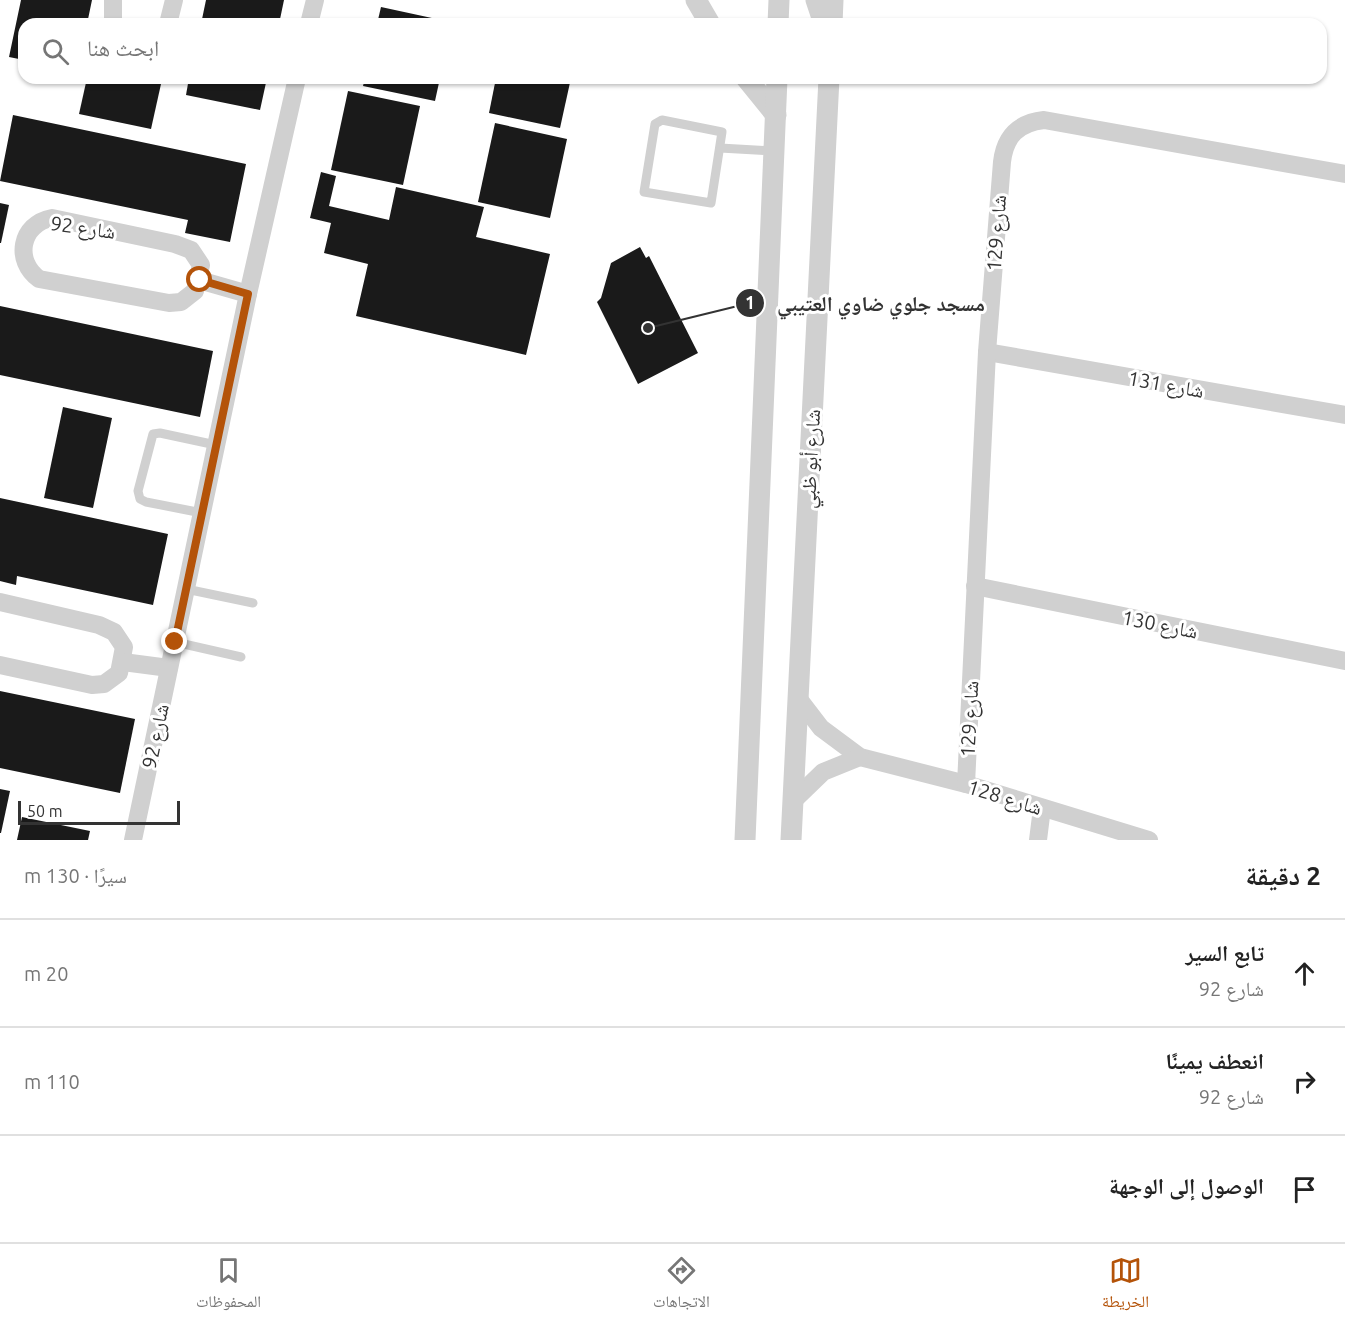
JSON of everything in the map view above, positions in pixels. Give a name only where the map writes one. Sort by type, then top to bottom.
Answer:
[{"type":"street","points":[[113,0],[114,18]]},
{"type":"street","points":[[170,18],[174,0]]},
{"type":"street","points":[[310,18],[315,0]]},
{"type":"street","points":[[696,0],[706,18]]},
{"type":"street","points":[[778,0],[778,18]]},
{"type":"street","points":[[816,0],[822,18]]},
{"type":"street","points":[[832,18],[833,0]]},
{"type":"street","name":"شارع 92","points":[[133,840],[248,294],[296,84]]},
{"type":"street","points":[[751,84],[776,116]]},
{"type":"street","points":[[745,840],[777,84]]},
{"type":"street","name":"شارع أبو ظبي","points":[[791,840],[829,84]]},
{"type":"street","name":"شارع 129","points":[[966,784],[987,352],[1003,149],[1009,137],[1019,127],[1044,120],[1345,174]]},
{"type":"street","name":"شارع 92","points":[[52,218],[164,241],[191,250],[201,265],[200,280],[190,297],[181,302],[168,303],[39,279],[27,267],[23,244],[36,224],[52,218]]},
{"type":"street","points":[[200,280],[248,294]]},
{"type":"street","name":"شارع 131","points":[[987,352],[1345,415]]},
{"type":"street","name":"شارع 130","points":[[975,586],[1345,661]]},
{"type":"street","points":[[0,602],[99,625],[114,632],[124,647],[123,662],[119,673],[104,684],[92,685],[0,665]]},
{"type":"street","points":[[123,662],[169,668]]},
{"type":"street","name":"شارع 128","points":[[798,698],[821,728],[860,757],[966,784],[1149,840]]},
{"type":"street","points":[[793,801],[822,772],[860,757]]},
{"type":"street","points":[[1038,840],[1042,808]]},
{"type":"lane","points":[[662,120],[719,129],[722,132],[720,148],[711,203],[644,192],[653,135],[658,122],[662,120]]},
{"type":"lane","points":[[720,148],[774,151]]},
{"type":"lane","points":[[202,513],[146,502],[140,499],[138,491],[153,434],[160,433],[216,445]]},
{"type":"lane","points":[[186,588],[253,603]]},
{"type":"lane","points":[[175,642],[241,657]]},
{"type":"building","points":[[21,0],[92,0],[88,18],[18,18],[18,59],[9,57]]},
{"type":"building","points":[[206,0],[284,0],[280,18],[202,18]]},
{"type":"building","points":[[381,7],[432,18],[378,18]]},
{"type":"building","points":[[86,84],[161,84],[151,129],[79,114]]},
{"type":"building","points":[[188,84],[266,84],[260,110],[186,95]]},
{"type":"building","points":[[364,84],[439,84],[435,101],[363,86]]},
{"type":"building","points":[[495,84],[570,84],[560,128],[489,113]]},
{"type":"building","points":[[348,91],[420,106],[403,185],[331,170]]},
{"type":"building","points":[[13,115],[246,164],[230,242],[185,233],[188,220],[0,181]]},
{"type":"building","points":[[495,123],[567,139],[550,218],[478,202]]},
{"type":"building","points":[[321,172],[336,176],[329,206],[389,220],[396,187],[484,207],[476,237],[550,254],[526,355],[356,316],[368,264],[324,253],[331,223],[310,218]]},
{"type":"building","points":[[0,203],[9,205],[1,243],[0,243]]},
{"type":"building","points":[[640,247],[646,258],[649,256],[698,353],[638,384],[597,302],[601,298],[611,263]]},
{"type":"building","points":[[0,306],[213,351],[200,417],[0,375]]},
{"type":"building","points":[[63,407],[112,418],[93,508],[44,498]]},
{"type":"building","points":[[0,498],[168,534],[153,605],[17,576],[16,585],[0,581]]},
{"type":"building","points":[[0,691],[135,719],[120,793],[0,768]]},
{"type":"building","points":[[0,789],[10,791],[1,833],[0,833]]},
{"type":"building","points":[[22,817],[90,831],[88,840],[17,840]]},
{"type":"place","name":"مسجد جلوي ضاوي العتيبي","points":[[648,328]]},
{"type":"route","points":[[175,642],[248,294],[200,280]]}]
